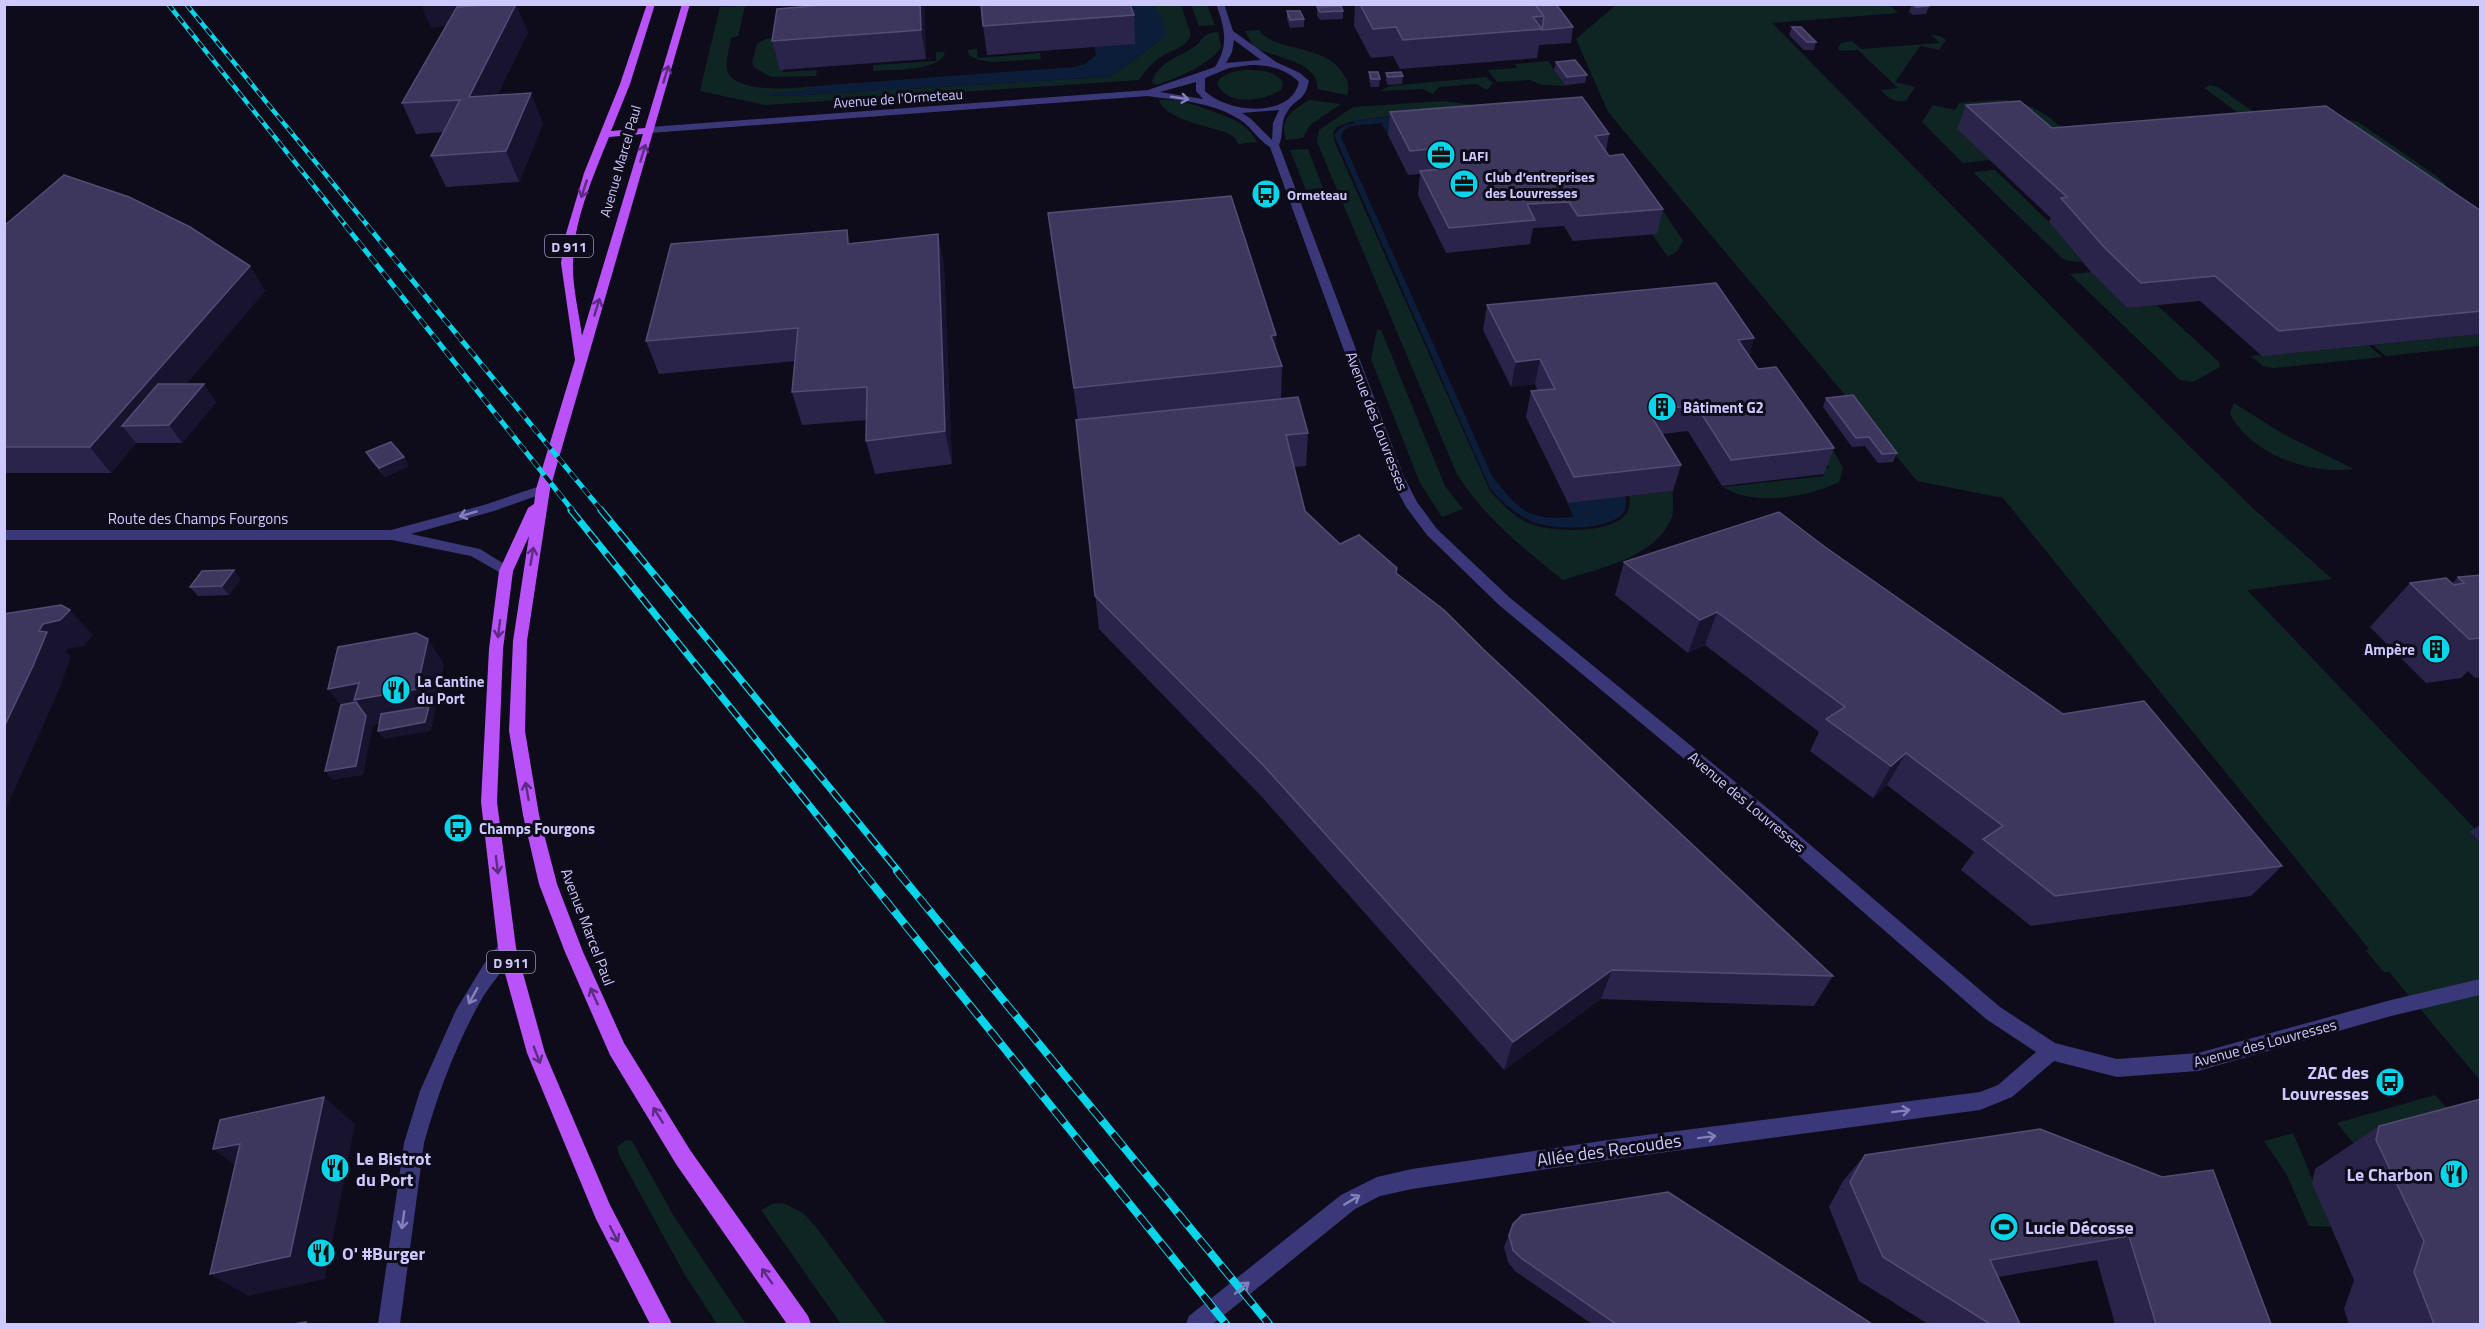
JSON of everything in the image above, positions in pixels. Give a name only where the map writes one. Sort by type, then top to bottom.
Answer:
[{"type":"main road","name":"Avenue Marcel Paul","points":[[580,363],[567,262],[570,237],[579,204],[651,4]]},
{"type":"main road","name":"Avenue Marcel Paul","points":[[686,4],[543,489],[520,641],[517,731],[531,815],[548,884],[574,952],[617,1049],[683,1157],[800,1324]]},
{"type":"main road","points":[[605,134],[650,130]]},
{"type":"main road","name":"Avenue Marcel Paul","points":[[543,489],[506,571],[496,649],[489,802],[507,948],[536,1053],[603,1212],[661,1324]]},
{"type":"street","points":[[1220,4],[1231,33],[1246,46],[1277,66],[1290,70],[1304,81],[1306,88],[1302,95],[1287,105],[1260,111],[1229,109]]},
{"type":"street","points":[[1218,69],[1227,57],[1231,33]]},
{"type":"street","name":"Avenue de l'Ormeteau","points":[[650,130],[1148,93],[1246,62],[1277,66]]},
{"type":"street","points":[[1200,77],[1199,88],[1202,96],[1211,103]]},
{"type":"street","name":"Avenue de l'Ormeteau","points":[[1148,93],[1211,103],[1229,109]]},
{"type":"street","name":"Avenue des Louvresses","points":[[1274,145],[1277,140],[1277,118],[1287,105]]},
{"type":"street","name":"Avenue des Louvresses","points":[[1229,109],[1248,121],[1265,140],[1274,145],[1396,477],[1411,504],[1432,532],[1504,601],[1766,817],[1993,1013],[2051,1051],[2117,1068],[2198,1062],[2391,1008],[2481,987]]},
{"type":"street","name":"Route des Champs Fourgons","points":[[392,535],[489,508],[543,489]]},
{"type":"street","name":"Route des Champs Fourgons","points":[[4,535],[392,535],[475,552],[506,571]]},
{"type":"street","points":[[389,1324],[414,1143],[421,1117],[432,1085],[472,996],[507,948]]},
{"type":"street","name":"Allée des Recoudes","points":[[1197,1324],[1348,1202],[1377,1186],[1615,1149],[1980,1101],[2005,1091],[2051,1051]]},
{"type":"green space","points":[[1889,4],[1898,13],[1772,23],[2190,447],[2256,511],[2332,579],[2247,590],[2477,831],[2471,833],[2480,844],[2480,1080],[2389,972],[2384,972],[2366,951],[2369,949],[2003,498],[1917,481],[1608,112],[1576,39],[1616,5]]},
{"type":"green space","points":[[1152,5],[1181,5],[1191,35],[1183,45],[1153,63],[1139,80],[765,105],[700,91],[720,7],[745,6],[738,36],[731,38],[728,54],[727,70],[732,78],[753,87],[816,86],[804,91],[766,95],[786,96],[1106,77],[1119,71],[1160,40],[1155,8]]},
{"type":"green space","points":[[1191,5],[1207,5],[1215,25],[1199,26]]},
{"type":"green space","points":[[1259,30],[1277,43],[1327,58],[1345,77],[1347,95],[1317,89],[1316,80],[1304,66],[1254,47],[1245,31]]},
{"type":"green space","points":[[1218,32],[1221,47],[1209,60],[1173,79],[1156,85],[1152,82],[1163,66],[1195,46],[1208,34]]},
{"type":"green space","points":[[1931,35],[1941,36],[1946,40],[1939,50],[1920,46],[1895,82],[1915,87],[1906,101],[1895,101],[1881,90],[1898,88],[1858,50],[1840,51],[1838,48],[1841,43],[1852,41],[1861,49],[1940,43]]},
{"type":"green space","points":[[784,37],[780,70],[783,72],[817,70],[816,76],[771,77],[754,67],[752,62],[757,44],[766,39]]},
{"type":"green space","points":[[977,49],[978,58],[1040,53],[1041,59],[992,62],[979,60],[969,55],[968,50]]},
{"type":"green space","points":[[936,52],[945,52],[941,58],[934,63],[925,66],[873,71],[873,65],[936,61]]},
{"type":"green space","points":[[1548,61],[1565,85],[1574,86],[1542,85],[1530,80],[1497,82],[1488,70],[1517,68],[1515,64]]},
{"type":"green space","points":[[1244,70],[1275,75],[1283,82],[1281,90],[1256,99],[1246,100],[1228,96],[1217,83],[1222,77]]},
{"type":"green space","points":[[1486,77],[1493,83],[1487,90],[1476,84],[1439,87],[1433,94],[1422,89],[1380,91],[1390,86]]},
{"type":"green space","points":[[2210,85],[2218,87],[2275,127],[2348,120],[2358,122],[2438,177],[2445,184],[2446,192],[2266,133],[2204,88]]},
{"type":"green space","points":[[1159,100],[1189,103],[1228,117],[1247,128],[1257,142],[1238,144],[1236,139],[1228,133],[1189,121],[1170,112]]},
{"type":"green space","points":[[1309,100],[1341,104],[1310,125],[1303,138],[1286,140],[1284,126],[1286,121],[1292,112]]},
{"type":"green space","points":[[1998,100],[2024,104],[2046,115],[2086,148],[1957,129],[1990,160],[1963,163],[1922,122],[1933,105],[1955,110],[1959,103]]},
{"type":"green space","points":[[1444,101],[1473,105],[1353,121],[1337,127],[1333,132],[1335,143],[1490,491],[1510,511],[1527,523],[1545,528],[1577,530],[1609,525],[1622,519],[1629,509],[1629,496],[1673,491],[1671,519],[1652,543],[1624,560],[1563,580],[1491,518],[1456,472],[1317,142],[1319,130],[1353,107]]},
{"type":"green space","points":[[1308,149],[1323,188],[1306,190],[1290,150]]},
{"type":"green space","points":[[1995,170],[2049,222],[2082,262],[2062,258],[1973,172]]},
{"type":"green space","points":[[1640,176],[1683,241],[1677,251],[1668,257],[1652,234],[1657,234],[1619,179]]},
{"type":"green space","points":[[2091,272],[2127,308],[2157,305],[2219,362],[2220,367],[2193,382],[2180,380],[2070,274]]},
{"type":"green space","points":[[1377,330],[1381,330],[1445,486],[1463,509],[1442,517],[1420,483],[1371,359]]},
{"type":"green space","points":[[2480,334],[2480,346],[2386,356],[2373,345]]},
{"type":"green space","points":[[2368,345],[2382,357],[2273,368],[2263,366],[2251,356]]},
{"type":"green space","points":[[2234,403],[2283,434],[2354,469],[2319,469],[2301,465],[2267,451],[2252,441],[2230,414]]},
{"type":"green space","points":[[1829,443],[1843,468],[1839,482],[1827,487],[1781,498],[1765,498],[1749,497],[1723,487],[1824,476],[1820,469],[1829,468],[1815,446]]},
{"type":"green space","points":[[2435,1095],[2478,1141],[2363,1155],[2337,1123]]},
{"type":"green space","points":[[2293,1133],[2331,1227],[2309,1226],[2286,1173],[2264,1141]]},
{"type":"green space","points":[[626,1140],[632,1141],[673,1215],[746,1324],[717,1324],[685,1275],[620,1157],[617,1147]]},
{"type":"green space","points":[[783,1203],[803,1213],[816,1227],[887,1324],[841,1324],[761,1210],[772,1204]]},
{"type":"water","points":[[1086,5],[1152,5],[1163,19],[1165,36],[1119,71],[1106,77],[786,96],[759,94],[804,91],[816,86],[1074,67],[1085,64],[1096,55]]},
{"type":"water","points":[[1431,112],[1476,128],[1388,135],[1381,123],[1351,126],[1343,131],[1341,137],[1492,476],[1518,505],[1535,515],[1545,517],[1574,517],[1567,503],[1626,496],[1625,510],[1619,517],[1609,522],[1596,526],[1568,528],[1542,525],[1515,512],[1490,488],[1335,137],[1335,133],[1345,125],[1355,123],[1353,121]]},
{"type":"building","points":[[516,4],[469,97],[531,93],[506,151],[431,156],[460,100],[402,103],[457,7]]},
{"type":"building","points":[[835,4],[920,4],[921,30],[772,41],[777,9]]},
{"type":"building","points":[[981,4],[1130,4],[1134,15],[983,26]]},
{"type":"building","points":[[1360,4],[1535,4],[1544,16],[1533,17],[1542,29],[1403,40],[1396,27],[1373,29]]},
{"type":"building","points":[[1556,4],[1573,27],[1542,30],[1544,16],[1535,5]]},
{"type":"building","points":[[1913,4],[1927,4],[1929,6],[1916,7]]},
{"type":"building","points":[[1341,6],[1343,11],[1320,12],[1317,7]]},
{"type":"building","points":[[1287,11],[1300,11],[1304,19],[1290,20]]},
{"type":"building","points":[[1792,27],[1801,27],[1816,42],[1807,42]]},
{"type":"building","points":[[1575,60],[1587,75],[1567,77],[1556,62]]},
{"type":"building","points":[[1369,72],[1378,72],[1380,79],[1371,79]]},
{"type":"building","points":[[1401,72],[1403,76],[1388,77],[1386,73]]},
{"type":"building","points":[[1582,97],[1609,134],[1595,136],[1609,156],[1623,154],[1663,209],[1578,216],[1569,202],[1527,204],[1535,220],[1449,228],[1420,171],[1441,169],[1430,149],[1410,151],[1390,112]]},
{"type":"building","points":[[2020,101],[2052,128],[2326,106],[2481,211],[2481,311],[2279,331],[2215,276],[2141,283],[2104,247],[2061,198],[2067,197],[1966,105]]},
{"type":"building","points":[[64,175],[129,197],[190,227],[250,266],[90,447],[4,447],[4,226]]},
{"type":"building","points":[[1231,196],[1276,335],[1271,336],[1282,366],[1074,388],[1048,213]]},
{"type":"building","points":[[847,230],[848,244],[938,234],[945,431],[866,441],[867,387],[792,392],[798,328],[646,341],[671,244]]},
{"type":"building","name":"Bâtiment G2","points":[[1716,283],[1754,338],[1738,340],[1758,369],[1776,367],[1834,448],[1731,460],[1696,405],[1648,411],[1681,465],[1574,477],[1531,391],[1555,389],[1540,359],[1516,362],[1487,305]]},
{"type":"building","points":[[158,384],[204,384],[169,425],[122,426]]},
{"type":"building","points":[[1853,395],[1897,453],[1882,454],[1869,437],[1856,438],[1826,398]]},
{"type":"building","points":[[1298,397],[1308,433],[1286,435],[1305,511],[1340,544],[1359,535],[1397,568],[1396,573],[1444,610],[1833,976],[1612,970],[1513,1042],[1264,766],[1095,596],[1076,420]]},
{"type":"building","points":[[391,442],[404,457],[379,468],[366,452]]},
{"type":"building","points":[[1779,512],[1825,547],[2063,714],[2144,701],[2282,866],[2055,896],[1983,839],[2003,826],[1906,753],[1891,766],[1826,719],[1845,707],[1717,612],[1700,620],[1624,562]]},
{"type":"building","points":[[234,570],[222,586],[190,587],[202,571]]},
{"type":"building","points":[[2481,575],[2481,638],[2469,639],[2410,583],[2446,578],[2454,585],[2464,583],[2458,577]]},
{"type":"building","points":[[61,605],[70,610],[60,620],[43,624],[39,631],[47,632],[4,727],[4,614]]},
{"type":"building","points":[[416,633],[428,639],[417,689],[354,700],[359,683],[328,689],[338,647]]},
{"type":"building","points":[[356,702],[366,716],[356,766],[325,771],[341,705]]},
{"type":"building","points":[[429,706],[425,722],[378,731],[381,714]]},
{"type":"building","points":[[324,1097],[290,1256],[210,1274],[240,1144],[213,1149],[220,1120]]},
{"type":"building","points":[[2481,1099],[2481,1324],[2434,1324],[2414,1272],[2424,1241],[2376,1140],[2379,1126]]},
{"type":"building","points":[[2040,1129],[2162,1177],[2213,1170],[2271,1324],[2156,1324],[2129,1236],[1990,1260],[2020,1324],[1990,1324],[1883,1257],[1850,1182],[1865,1155]]},
{"type":"building","points":[[1668,1192],[1872,1324],[1616,1324],[1521,1258],[1513,1250],[1509,1235],[1513,1224],[1522,1215]]},
{"type":"railway","points":[[168,4],[346,226]]},
{"type":"railway","points":[[186,4],[368,226]]},
{"type":"railway","points":[[345,225],[573,511]]},
{"type":"railway","points":[[367,225],[602,511]]},
{"type":"railway","points":[[571,510],[863,872]]},
{"type":"railway","points":[[601,510],[899,872]]},
{"type":"railway","points":[[862,871],[1226,1324]]},
{"type":"railway","points":[[897,871],[1269,1324]]},
{"type":"place","name":"LAFI","points":[[1441,155]]},
{"type":"place","name":"Club d’entreprises des Louvresses","points":[[1464,184]]},
{"type":"place","name":"Ormeteau","points":[[1266,194]]},
{"type":"place","name":"Bâtiment G2","points":[[1662,407]]},
{"type":"place","name":"Ampère","points":[[2436,649]]},
{"type":"place","name":"La Cantine du Port","points":[[396,690]]},
{"type":"place","name":"Champs Fourgons","points":[[458,828]]},
{"type":"place","name":"ZAC des Louvresses","points":[[2390,1082]]},
{"type":"place","name":"Le Bistrot du Port","points":[[335,1168]]},
{"type":"place","name":"Le Charbon","points":[[2454,1174]]},
{"type":"place","name":"Lucie Décosse","points":[[2004,1227]]},
{"type":"place","name":"O' #Burger","points":[[321,1253]]}]
